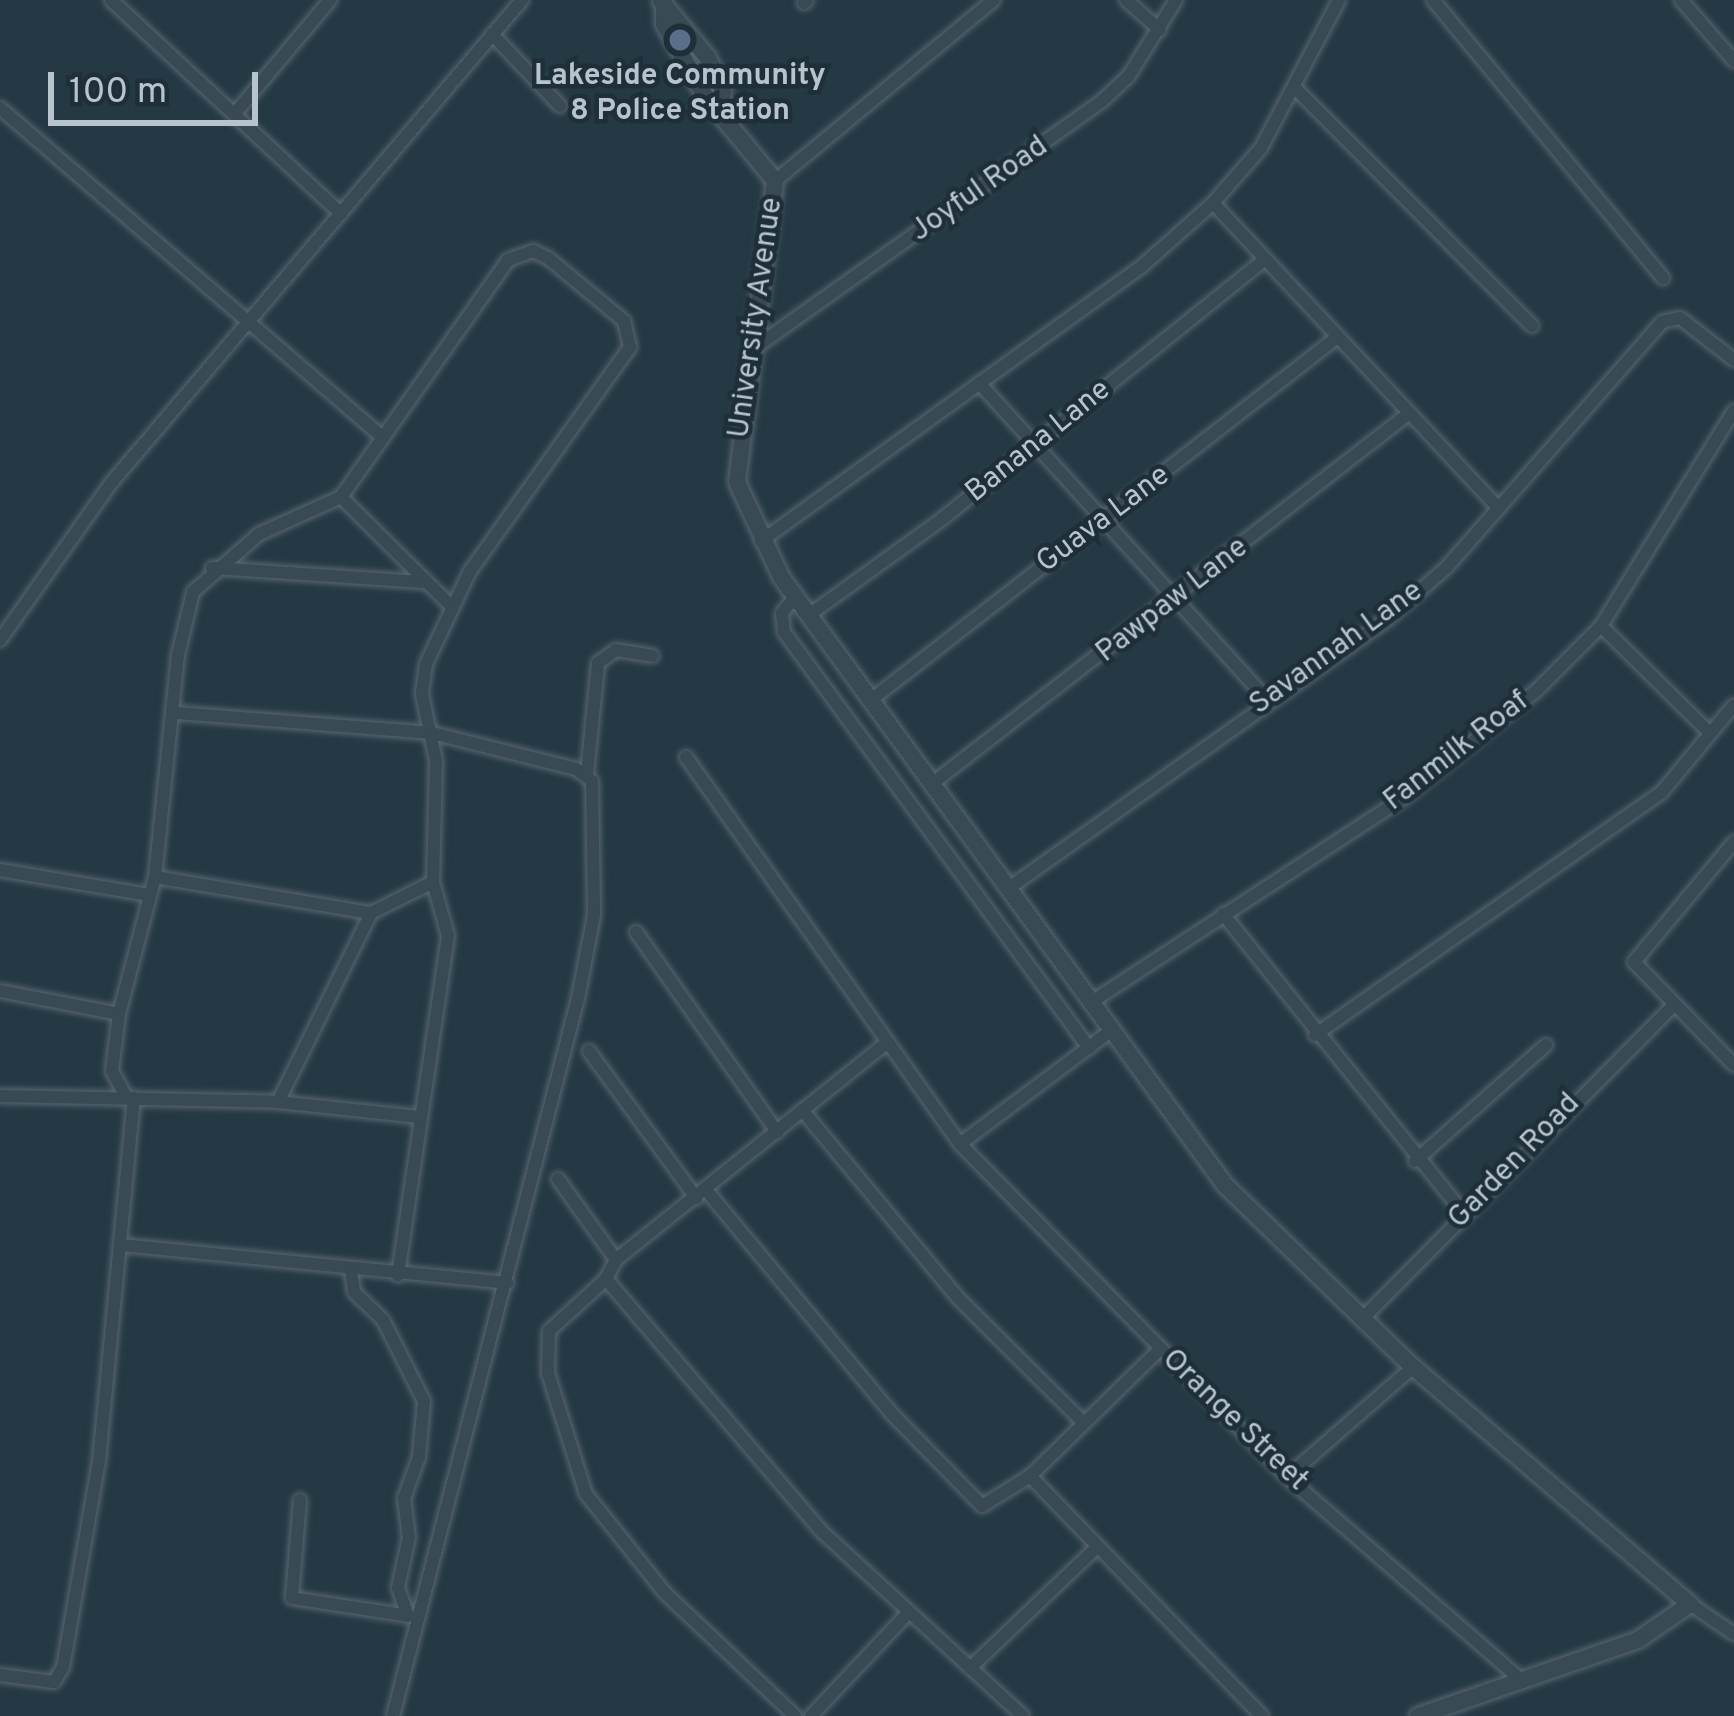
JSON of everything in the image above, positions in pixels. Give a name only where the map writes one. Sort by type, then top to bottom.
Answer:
[{"type":"street","points":[[111,0],[236,111],[341,214]]},
{"type":"street","points":[[127,13],[139,0]]},
{"type":"street","points":[[236,111],[330,0]]},
{"type":"street","points":[[0,640],[99,500],[522,0]]},
{"type":"street","points":[[775,181],[994,0]]},
{"type":"street","points":[[1126,0],[1160,30]]},
{"type":"street","name":"Joyful Road","points":[[753,349],[1102,101],[1160,30],[1176,0]]},
{"type":"street","points":[[760,541],[1141,267],[1213,203],[1262,148],[1339,0]]},
{"type":"street","points":[[1433,0],[1663,278]]},
{"type":"street","points":[[1681,0],[1734,61]]},
{"type":"street","name":"University Avenue","points":[[662,2],[708,58],[723,90],[720,107],[775,181],[737,482],[760,541],[795,597],[1225,1185],[1413,1367],[1690,1604]]},
{"type":"street","points":[[492,34],[560,106]]},
{"type":"street","points":[[1295,88],[1532,326]]},
{"type":"street","points":[[0,108],[382,436]]},
{"type":"street","points":[[1213,203],[1498,508]]},
{"type":"street","points":[[0,1675],[54,1682],[63,1667],[99,1461],[130,1097],[112,1071],[119,1014],[155,877],[177,713],[184,615],[212,568],[303,509],[341,497],[508,260],[522,252],[548,258],[630,334],[630,346],[449,604],[426,664],[432,733],[433,882],[448,937],[436,1047],[419,1117],[398,1274]]},
{"type":"street","name":"Banana Lane","points":[[808,615],[1036,446],[1263,261]]},
{"type":"street","name":"Savannah Lane","points":[[1009,888],[1267,700],[1390,617],[1498,508],[1662,322],[1680,318],[1734,360]]},
{"type":"street","name":"Guava Lane","points":[[871,700],[1336,338]]},
{"type":"street","points":[[979,383],[1267,700]]},
{"type":"street","name":"Fanmilk Roaf","points":[[1090,1003],[1484,738],[1601,626],[1734,411]]},
{"type":"street","name":"Pawpaw Lane","points":[[933,783],[1176,601],[1408,413]]},
{"type":"street","points":[[341,497],[449,604]]},
{"type":"street","points":[[212,568],[425,583]]},
{"type":"street","points":[[795,597],[782,613],[784,632],[1088,1048]]},
{"type":"street","points":[[1601,626],[1710,734]]},
{"type":"street","points":[[393,1716],[414,1618],[507,1283],[594,916],[587,773],[598,663],[616,650],[653,656]]},
{"type":"street","points":[[1315,1035],[1583,854],[1661,793],[1734,705]]},
{"type":"street","points":[[177,713],[432,733],[587,773]]},
{"type":"street","name":"Orange Street","points":[[686,757],[767,864],[884,1045],[960,1144],[1287,1477],[1524,1682]]},
{"type":"street","points":[[1732,849],[1634,962],[1734,1066]]},
{"type":"street","points":[[0,870],[150,895]]},
{"type":"street","points":[[155,877],[371,913],[433,882]]},
{"type":"street","points":[[278,1102],[371,913]]},
{"type":"street","points":[[1223,914],[1415,1161],[1463,1214]]},
{"type":"street","points":[[636,932],[776,1132]]},
{"type":"street","points":[[0,991],[119,1014]]},
{"type":"street","name":"Garden Road","points":[[1361,1320],[1672,1006]]},
{"type":"street","points":[[960,1144],[1109,1031]]},
{"type":"street","points":[[795,1716],[664,1593],[586,1494],[548,1373],[549,1330],[605,1279],[616,1260],[884,1045]]},
{"type":"street","points":[[1415,1161],[1546,1045]]},
{"type":"street","points":[[590,1051],[701,1194],[892,1414],[982,1506],[1030,1476],[1160,1349]]},
{"type":"street","points":[[0,1096],[278,1102],[419,1117]]},
{"type":"street","points":[[802,1110],[958,1298],[1084,1423]]},
{"type":"street","points":[[558,1179],[616,1260]]},
{"type":"street","points":[[121,1245],[507,1283]]},
{"type":"street","points":[[351,1270],[354,1292],[383,1319],[424,1401],[419,1457],[404,1498],[410,1537],[398,1588],[414,1618]]},
{"type":"street","points":[[605,1279],[820,1530],[1023,1716]]},
{"type":"street","points":[[1287,1477],[1413,1367]]},
{"type":"street","points":[[1030,1476],[1262,1716]]},
{"type":"street","points":[[300,1500],[292,1598],[414,1618]]},
{"type":"street","points":[[970,1668],[1096,1548]]},
{"type":"street","points":[[1418,1716],[1652,1634],[1690,1604],[1734,1634]]},
{"type":"street","points":[[812,1716],[908,1612]]},
{"type":"place","name":"Lakeside Community 8 Police Station","points":[[680,40]]}]
